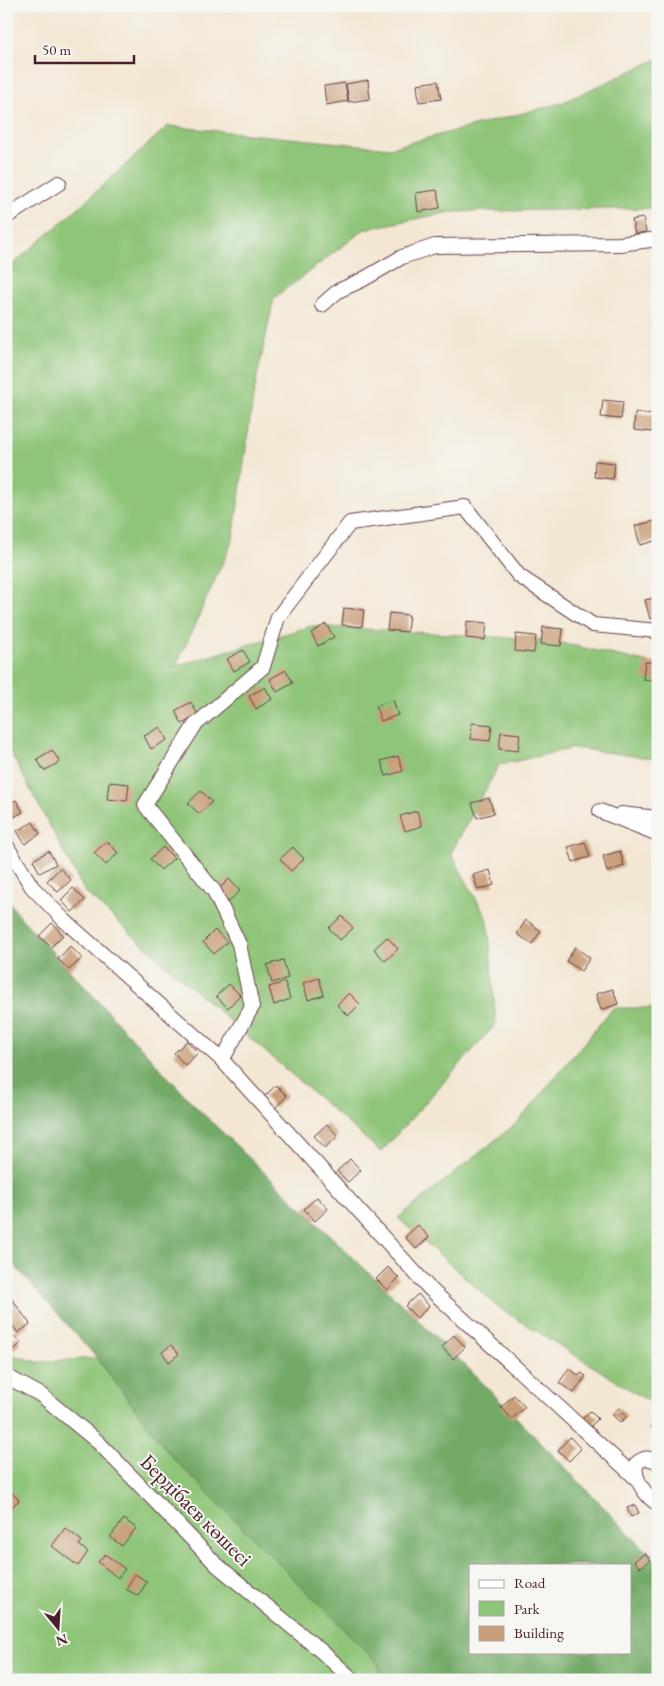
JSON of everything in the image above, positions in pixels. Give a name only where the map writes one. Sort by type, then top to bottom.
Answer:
[{"type":"street","points":[[6,217],[59,183]]},
{"type":"street","points":[[322,305],[338,291],[362,280],[402,257],[434,246],[620,244],[658,239]]},
{"type":"street","points":[[222,1060],[252,1007],[239,944],[214,891],[144,805],[195,725],[263,667],[278,617],[350,523],[465,507],[519,576],[593,624],[658,631]]},
{"type":"street","points":[[658,818],[600,811],[658,834]]},
{"type":"street","points":[[6,845],[32,887],[65,921],[222,1060],[429,1288],[636,1478],[653,1502],[658,1504]]},
{"type":"street","name":"Бердібаев көшесі","points":[[6,1376],[41,1395],[98,1442],[217,1565],[321,1650],[353,1680]]},
{"type":"street","points":[[636,1478],[636,1464],[642,1458],[650,1458],[658,1462]]},
{"type":"green space","points":[[658,59],[658,208],[450,212],[365,229],[274,298],[254,391],[233,540],[176,666],[312,626],[549,640],[658,665],[658,759],[574,748],[499,765],[451,853],[488,921],[496,1024],[381,1152],[168,967],[85,892],[6,744],[6,270],[168,126],[390,148],[561,103]]},
{"type":"green space","points":[[6,898],[21,918],[195,1106],[467,1367],[658,1563],[658,1680],[382,1680],[378,1663],[171,1456],[97,1358],[16,1267],[6,1261]]},
{"type":"green space","points":[[613,1008],[658,1008],[658,1407],[498,1307],[398,1218],[518,1122]]},
{"type":"green space","points":[[6,1353],[37,1362],[97,1358],[171,1456],[378,1663],[382,1680],[6,1680]]},
{"type":"building","points":[[368,80],[370,99],[349,102],[346,84]]},
{"type":"building","points":[[438,81],[441,99],[419,102],[417,84]]},
{"type":"building","points":[[345,83],[348,101],[326,105],[324,86]]},
{"type":"building","points":[[437,190],[440,208],[418,212],[416,193]]},
{"type":"building","points":[[643,218],[646,232],[635,234],[632,220]]},
{"type":"building","points":[[603,400],[623,402],[621,419],[601,417]]},
{"type":"building","points":[[635,413],[655,415],[653,432],[634,430]]},
{"type":"building","points":[[595,461],[615,463],[613,479],[594,477]]},
{"type":"building","points":[[654,521],[658,540],[640,545],[635,526]]},
{"type":"building","points":[[658,597],[658,617],[650,619],[645,600]]},
{"type":"building","points":[[344,608],[364,610],[362,627],[342,625]]},
{"type":"building","points":[[389,613],[409,615],[407,632],[387,630]]},
{"type":"building","points":[[467,621],[487,623],[485,640],[466,638]]},
{"type":"building","points":[[326,624],[334,637],[318,646],[311,633]]},
{"type":"building","points":[[543,627],[563,629],[561,646],[541,644]]},
{"type":"building","points":[[516,634],[536,636],[534,653],[515,651]]},
{"type":"building","points":[[243,650],[250,662],[234,671],[227,659]]},
{"type":"building","points":[[645,662],[658,663],[658,681],[643,679]]},
{"type":"building","points":[[286,670],[293,683],[277,692],[270,679]]},
{"type":"building","points":[[265,687],[272,699],[256,709],[249,696]]},
{"type":"building","points":[[393,700],[398,715],[381,721],[376,706]]},
{"type":"building","points":[[191,702],[198,715],[182,724],[175,711]]},
{"type":"building","points":[[472,723],[492,725],[490,741],[471,739]]},
{"type":"building","points":[[160,727],[167,740],[151,749],[144,736]]},
{"type":"building","points":[[501,732],[520,734],[518,751],[499,749]]},
{"type":"building","points":[[52,750],[60,762],[44,771],[37,759]]},
{"type":"building","points":[[398,756],[403,771],[386,776],[381,761]]},
{"type":"building","points":[[109,782],[129,784],[127,801],[107,799]]},
{"type":"building","points":[[201,791],[212,802],[199,814],[188,803]]},
{"type":"building","points":[[489,798],[494,813],[477,818],[472,803]]},
{"type":"building","points":[[16,800],[23,812],[7,821],[6,805]]},
{"type":"building","points":[[417,811],[422,826],[405,831],[400,816]]},
{"type":"building","points":[[33,822],[40,834],[25,844],[17,831]]},
{"type":"building","points":[[107,841],[118,853],[106,865],[94,853]]},
{"type":"building","points":[[585,842],[590,857],[573,862],[568,847]]},
{"type":"building","points":[[163,847],[174,858],[161,870],[150,859]]},
{"type":"building","points":[[293,847],[304,859],[291,871],[280,859]]},
{"type":"building","points":[[49,851],[56,864],[40,873],[33,860]]},
{"type":"building","points":[[620,851],[624,866],[607,872],[603,856]]},
{"type":"building","points":[[60,868],[71,880],[58,892],[47,881]]},
{"type":"building","points":[[490,870],[494,885],[478,890],[473,875]]},
{"type":"building","points":[[229,879],[240,891],[227,903],[216,892]]},
{"type":"building","points":[[73,888],[85,900],[72,912],[61,900]]},
{"type":"building","points":[[342,916],[353,928],[340,940],[329,928]]},
{"type":"building","points":[[526,920],[541,931],[532,944],[517,934]]},
{"type":"building","points":[[52,923],[63,935],[51,947],[39,936]]},
{"type":"building","points":[[215,930],[227,942],[214,954],[203,942]]},
{"type":"building","points":[[387,937],[398,949],[385,961],[374,949]]},
{"type":"building","points":[[70,946],[82,958],[69,970],[58,959]]},
{"type":"building","points":[[575,947],[590,958],[581,971],[566,961]]},
{"type":"building","points":[[283,960],[288,978],[272,983],[267,965]]},
{"type":"building","points":[[319,978],[324,995],[308,1000],[303,983]]},
{"type":"building","points":[[285,982],[290,999],[274,1005],[269,987]]},
{"type":"building","points":[[229,984],[240,995],[228,1008],[216,996]]},
{"type":"building","points":[[613,989],[618,1004],[601,1010],[596,994]]},
{"type":"building","points":[[349,993],[360,1004],[348,1016],[337,1005]]},
{"type":"building","points":[[187,1041],[198,1053],[185,1065],[174,1053]]},
{"type":"building","points":[[276,1085],[287,1096],[275,1108],[264,1097]]},
{"type":"building","points":[[327,1124],[338,1136],[325,1148],[314,1136]]},
{"type":"building","points":[[350,1159],[361,1170],[348,1182],[337,1171]]},
{"type":"building","points":[[317,1197],[328,1209],[315,1221],[304,1209]]},
{"type":"building","points":[[418,1225],[429,1237],[416,1249],[405,1237]]},
{"type":"building","points":[[388,1267],[399,1278],[387,1290],[376,1279]]},
{"type":"building","points":[[6,1291],[30,1324],[18,1333],[6,1317],[8,1313],[6,1310]]},
{"type":"building","points":[[418,1294],[429,1306],[417,1318],[405,1306]]},
{"type":"building","points":[[454,1335],[465,1347],[453,1359],[442,1347]]},
{"type":"building","points":[[15,1336],[21,1343],[14,1350],[7,1344]]},
{"type":"building","points":[[171,1345],[179,1354],[169,1362],[162,1352]]},
{"type":"building","points":[[569,1368],[579,1376],[581,1373],[586,1376],[574,1393],[559,1383]]},
{"type":"building","points":[[514,1395],[525,1407],[512,1419],[501,1407]]},
{"type":"building","points":[[619,1408],[627,1416],[620,1423],[612,1414]]},
{"type":"building","points":[[590,1411],[598,1419],[589,1428],[581,1420]]},
{"type":"building","points":[[654,1419],[658,1420],[658,1429],[651,1427]]},
{"type":"building","points":[[570,1437],[581,1449],[569,1461],[558,1450]]},
{"type":"building","points":[[6,1487],[19,1500],[8,1511],[6,1510]]},
{"type":"building","points":[[635,1505],[639,1513],[631,1517],[627,1508]]},
{"type":"building","points":[[124,1519],[136,1528],[122,1546],[110,1537]]},
{"type":"building","points":[[65,1528],[82,1541],[79,1545],[88,1552],[78,1566],[52,1546]]},
{"type":"building","points":[[645,1553],[651,1560],[640,1568],[634,1561]]},
{"type":"building","points":[[105,1554],[125,1569],[118,1578],[98,1562]]},
{"type":"building","points":[[135,1574],[147,1582],[138,1596],[126,1589]]}]
